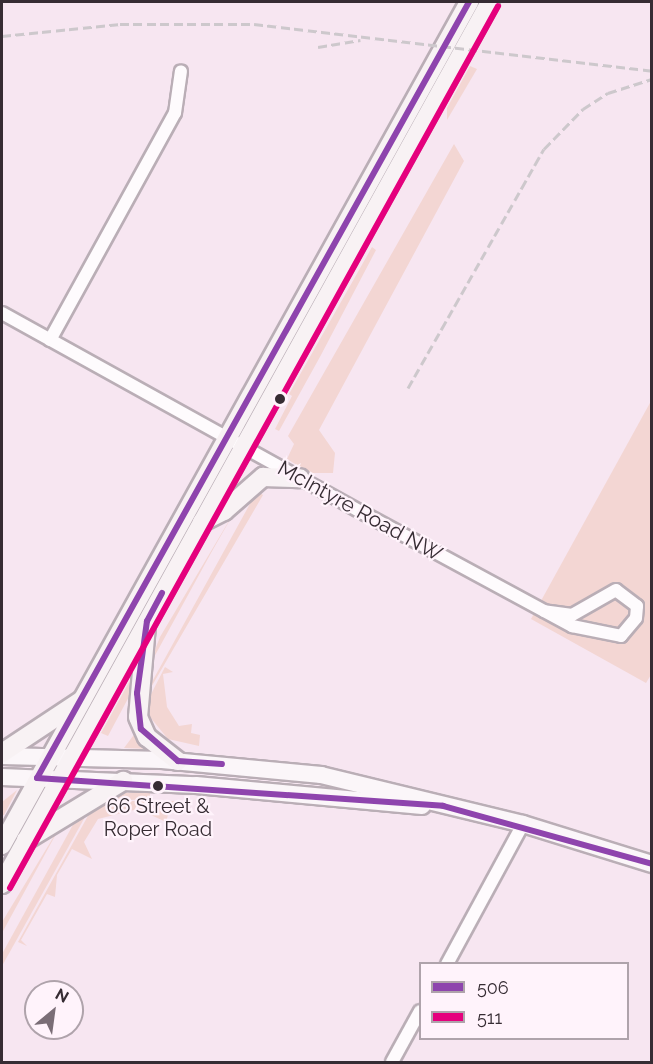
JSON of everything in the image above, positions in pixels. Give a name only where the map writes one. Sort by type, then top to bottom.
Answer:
[{"type":"main road","points":[[2,884],[202,522],[235,442],[469,2]]},
{"type":"main road","points":[[2,845],[49,756],[235,442],[490,2]]},
{"type":"main road","points":[[202,522],[224,511],[263,477],[300,478]]},
{"type":"main road","points":[[147,621],[138,717],[147,737],[178,761]]},
{"type":"main road","points":[[2,754],[82,700]]},
{"type":"main road","points":[[2,754],[178,761],[332,777],[524,824],[651,864]]},
{"type":"main road","points":[[2,777],[123,781],[443,806]]},
{"type":"main road","points":[[26,840],[123,781]]},
{"type":"street","points":[[50,340],[175,113],[181,70]]},
{"type":"street","name":"McIntyre Road NW","points":[[2,314],[544,611],[612,638],[631,627],[637,606],[616,591],[572,615],[544,611]]},
{"type":"street","points":[[448,962],[524,824]]},
{"type":"street","points":[[392,1062],[419,1013]]},
{"type":"shaded area","points":[[470,66],[477,69],[447,120],[447,108]]},
{"type":"shaded area","points":[[454,144],[464,161],[319,430],[335,453],[333,473],[310,473],[287,459],[294,444],[288,436]]},
{"type":"shaded area","points":[[372,247],[376,250],[321,355],[279,431],[275,429],[292,396],[289,394]]},
{"type":"shaded area","points":[[651,401],[652,673],[646,683],[531,619]]},
{"type":"shaded area","points":[[257,491],[263,495],[146,696],[147,722],[142,700]]},
{"type":"shaded area","points":[[239,504],[211,553],[147,670],[160,637]]},
{"type":"shaded area","points":[[165,667],[173,672],[163,674],[167,707],[179,726],[192,724],[191,733],[200,735],[199,746],[168,739],[150,717],[148,700]]},
{"type":"shaded area","points":[[133,675],[132,691],[108,736],[101,733]]},
{"type":"shaded area","points":[[136,732],[148,749],[124,748]]},
{"type":"shaded area","points":[[17,790],[4,815],[3,815],[2,802]]},
{"type":"shaded area","points":[[150,792],[150,799],[105,801],[120,793]]},
{"type":"shaded area","points":[[118,801],[183,801],[186,812],[169,811],[166,822],[138,809],[98,819],[84,842],[92,859],[72,849],[57,875],[55,897],[47,894],[21,940],[27,946],[18,942],[89,814],[101,804]]},
{"type":"shaded area","points":[[80,812],[85,817],[2,966],[2,954]]},
{"type":"shaded area","points":[[62,823],[2,933],[2,922]]},
{"type":"railway","points":[[2,36],[120,24],[254,24],[652,71]]},
{"type":"railway","points":[[318,47],[360,40]]},
{"type":"railway","points":[[408,388],[544,149],[583,109],[608,93],[652,79]]},
{"type":"transit line","name":"506","points":[[469,2],[37,778],[443,806],[652,864]]},
{"type":"transit line","name":"511","points":[[10,888],[498,6]]},
{"type":"transit line","name":"506","points":[[162,593],[147,621],[137,693],[141,729],[178,761],[222,764]]},
{"type":"place","name":"66 Street & Roper Road","points":[[158,786]]}]
